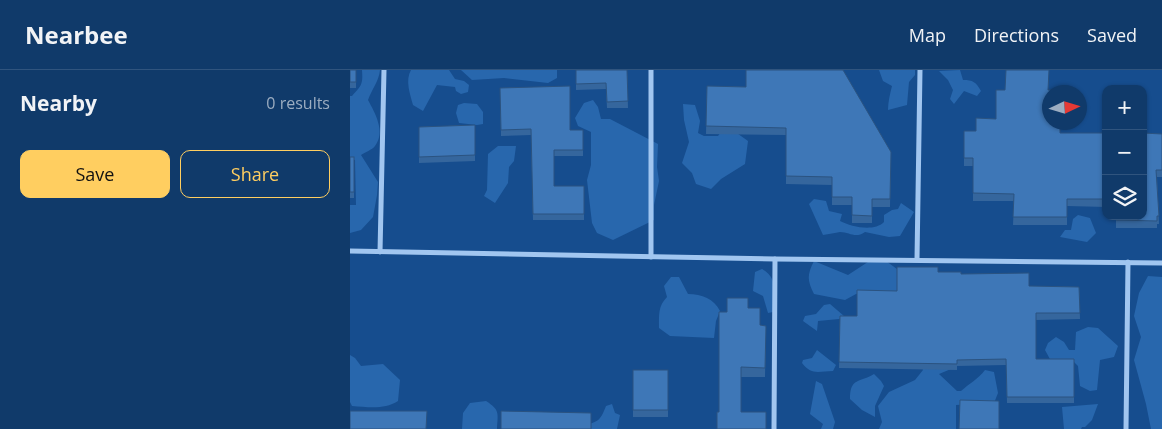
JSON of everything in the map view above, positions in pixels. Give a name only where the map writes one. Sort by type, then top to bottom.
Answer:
[{"type":"street","points":[[380,252],[384,70]]},
{"type":"street","points":[[651,70],[651,257]]},
{"type":"street","points":[[917,260],[920,70]]},
{"type":"street","points":[[350,251],[775,259],[1162,263]]},
{"type":"street","points":[[774,429],[775,259]]},
{"type":"street","points":[[1126,429],[1128,262]]},
{"type":"shaded area","points":[[362,70],[380,70],[368,100],[374,111],[380,135],[375,146],[361,155],[378,182],[373,217],[361,230],[350,233],[350,205],[356,205],[355,160],[350,159],[350,96],[361,84]]},
{"type":"shaded area","points":[[411,70],[449,70],[455,79],[464,81],[469,85],[468,92],[461,94],[456,91],[455,87],[437,85],[423,111],[413,105],[409,92],[408,83]]},
{"type":"shaded area","points":[[461,70],[557,70],[557,78],[548,83],[504,78],[472,80]]},
{"type":"shaded area","points":[[879,70],[915,70],[915,75],[909,82],[907,105],[888,110],[892,86],[883,81]]},
{"type":"shaded area","points":[[960,70],[963,80],[974,82],[981,91],[977,96],[964,91],[954,104],[950,99],[953,90],[948,80],[939,71]]},
{"type":"shaded area","points":[[593,100],[598,107],[601,119],[610,119],[658,144],[657,167],[659,181],[654,205],[654,220],[613,240],[597,233],[592,223],[587,180],[591,165],[591,132],[578,126],[575,118],[584,103]]},
{"type":"shaded area","points":[[464,103],[477,104],[483,112],[483,124],[459,123],[456,113],[458,105]]},
{"type":"shaded area","points":[[683,104],[695,105],[700,121],[698,133],[704,136],[718,136],[721,132],[734,131],[748,141],[745,164],[721,179],[711,189],[696,184],[692,173],[682,163],[689,142],[684,120]]},
{"type":"shaded area","points":[[498,146],[516,146],[514,161],[509,167],[508,183],[495,203],[484,196],[487,190],[488,154]]},
{"type":"shaded area","points":[[814,199],[826,201],[829,211],[842,214],[840,221],[869,228],[884,222],[884,215],[898,209],[901,203],[914,212],[900,236],[889,237],[865,232],[858,235],[840,232],[823,235],[809,204]]},
{"type":"shaded area","points":[[1078,215],[1090,218],[1096,233],[1087,242],[1060,237],[1065,230],[1071,230],[1073,219]]},
{"type":"shaded area","points":[[874,258],[886,261],[901,272],[903,285],[892,297],[868,292],[856,294],[845,300],[814,294],[809,278],[814,261],[848,275]]},
{"type":"shaded area","points":[[762,269],[771,277],[775,288],[773,312],[768,313],[763,296],[753,291],[755,272]]},
{"type":"shaded area","points":[[1148,276],[1162,277],[1162,429],[1151,429],[1134,360],[1141,337],[1134,316],[1139,293]]},
{"type":"shaded area","points":[[671,277],[679,277],[688,294],[707,298],[720,311],[716,321],[714,338],[670,336],[659,328],[661,307],[667,297],[664,286]]},
{"type":"shaded area","points":[[830,304],[844,316],[839,319],[818,321],[817,331],[803,321],[805,316],[816,314],[824,305]]},
{"type":"shaded area","points":[[1088,327],[1098,328],[1118,346],[1114,357],[1100,360],[1097,390],[1090,391],[1080,386],[1078,366],[1072,360],[1051,361],[1045,350],[1048,343],[1056,337],[1064,342],[1069,350],[1075,350],[1076,332]]},
{"type":"shaded area","points":[[913,347],[951,369],[939,374],[957,391],[961,391],[985,370],[994,372],[998,393],[994,403],[956,405],[956,429],[879,429],[882,422],[878,406],[889,392],[915,380],[923,370]]},
{"type":"shaded area","points":[[817,350],[836,365],[833,371],[820,372],[809,370],[802,363],[803,360],[812,358]]},
{"type":"shaded area","points":[[350,355],[361,366],[383,364],[400,380],[398,401],[382,407],[352,406],[350,402]]},
{"type":"shaded area","points":[[874,374],[884,386],[875,406],[875,417],[862,410],[850,399],[850,392],[854,384]]},
{"type":"shaded area","points":[[816,381],[822,384],[835,422],[833,429],[821,429],[823,424],[810,414]]},
{"type":"shaded area","points":[[486,401],[497,412],[497,429],[462,429],[463,413],[470,403]]},
{"type":"shaded area","points":[[612,404],[615,413],[620,415],[617,429],[577,429],[580,425],[600,419],[606,406]]},
{"type":"shaded area","points":[[1098,404],[1092,420],[1085,427],[1081,429],[1064,429],[1062,407]]},
{"type":"building","points":[[350,70],[356,70],[356,82],[350,82]]},
{"type":"building","points":[[576,70],[627,70],[628,101],[607,102],[606,83],[576,84]]},
{"type":"building","points":[[746,70],[843,70],[891,152],[890,199],[872,199],[872,216],[852,215],[852,197],[832,197],[832,177],[786,176],[786,128],[706,126],[707,86],[746,87]]},
{"type":"building","points":[[1006,70],[1049,70],[1048,85],[1042,85],[1042,130],[1060,130],[1060,133],[1102,133],[1102,199],[1067,199],[1067,217],[1013,217],[1014,194],[973,193],[973,158],[964,158],[964,131],[976,131],[976,118],[996,119],[996,90],[1005,90]]},
{"type":"building","points":[[570,86],[570,130],[583,130],[583,150],[554,150],[554,186],[584,186],[584,214],[533,214],[531,129],[501,130],[500,88]]},
{"type":"building","points":[[475,125],[475,155],[419,157],[419,127]]},
{"type":"building","points":[[1147,133],[1162,134],[1162,170],[1156,170],[1159,216],[1157,216],[1157,221],[1116,220],[1147,220]]},
{"type":"building","points":[[350,157],[354,157],[354,192],[350,192]]},
{"type":"building","points":[[897,267],[938,267],[938,272],[961,272],[961,274],[1029,273],[1029,286],[1079,287],[1080,313],[1036,313],[1036,359],[1074,359],[1074,397],[1007,397],[1006,359],[957,360],[957,364],[839,362],[840,316],[857,316],[857,290],[897,291]]},
{"type":"building","points":[[727,298],[748,298],[748,308],[760,308],[760,325],[766,326],[765,368],[741,367],[741,412],[766,412],[766,429],[717,429],[717,412],[719,412],[719,312],[727,312]]},
{"type":"building","points":[[633,370],[668,370],[668,410],[633,410]]},
{"type":"building","points":[[960,400],[999,401],[999,429],[959,429]]},
{"type":"building","points":[[350,411],[427,411],[426,429],[350,429]]},
{"type":"building","points":[[501,411],[591,413],[591,429],[501,429]]}]
